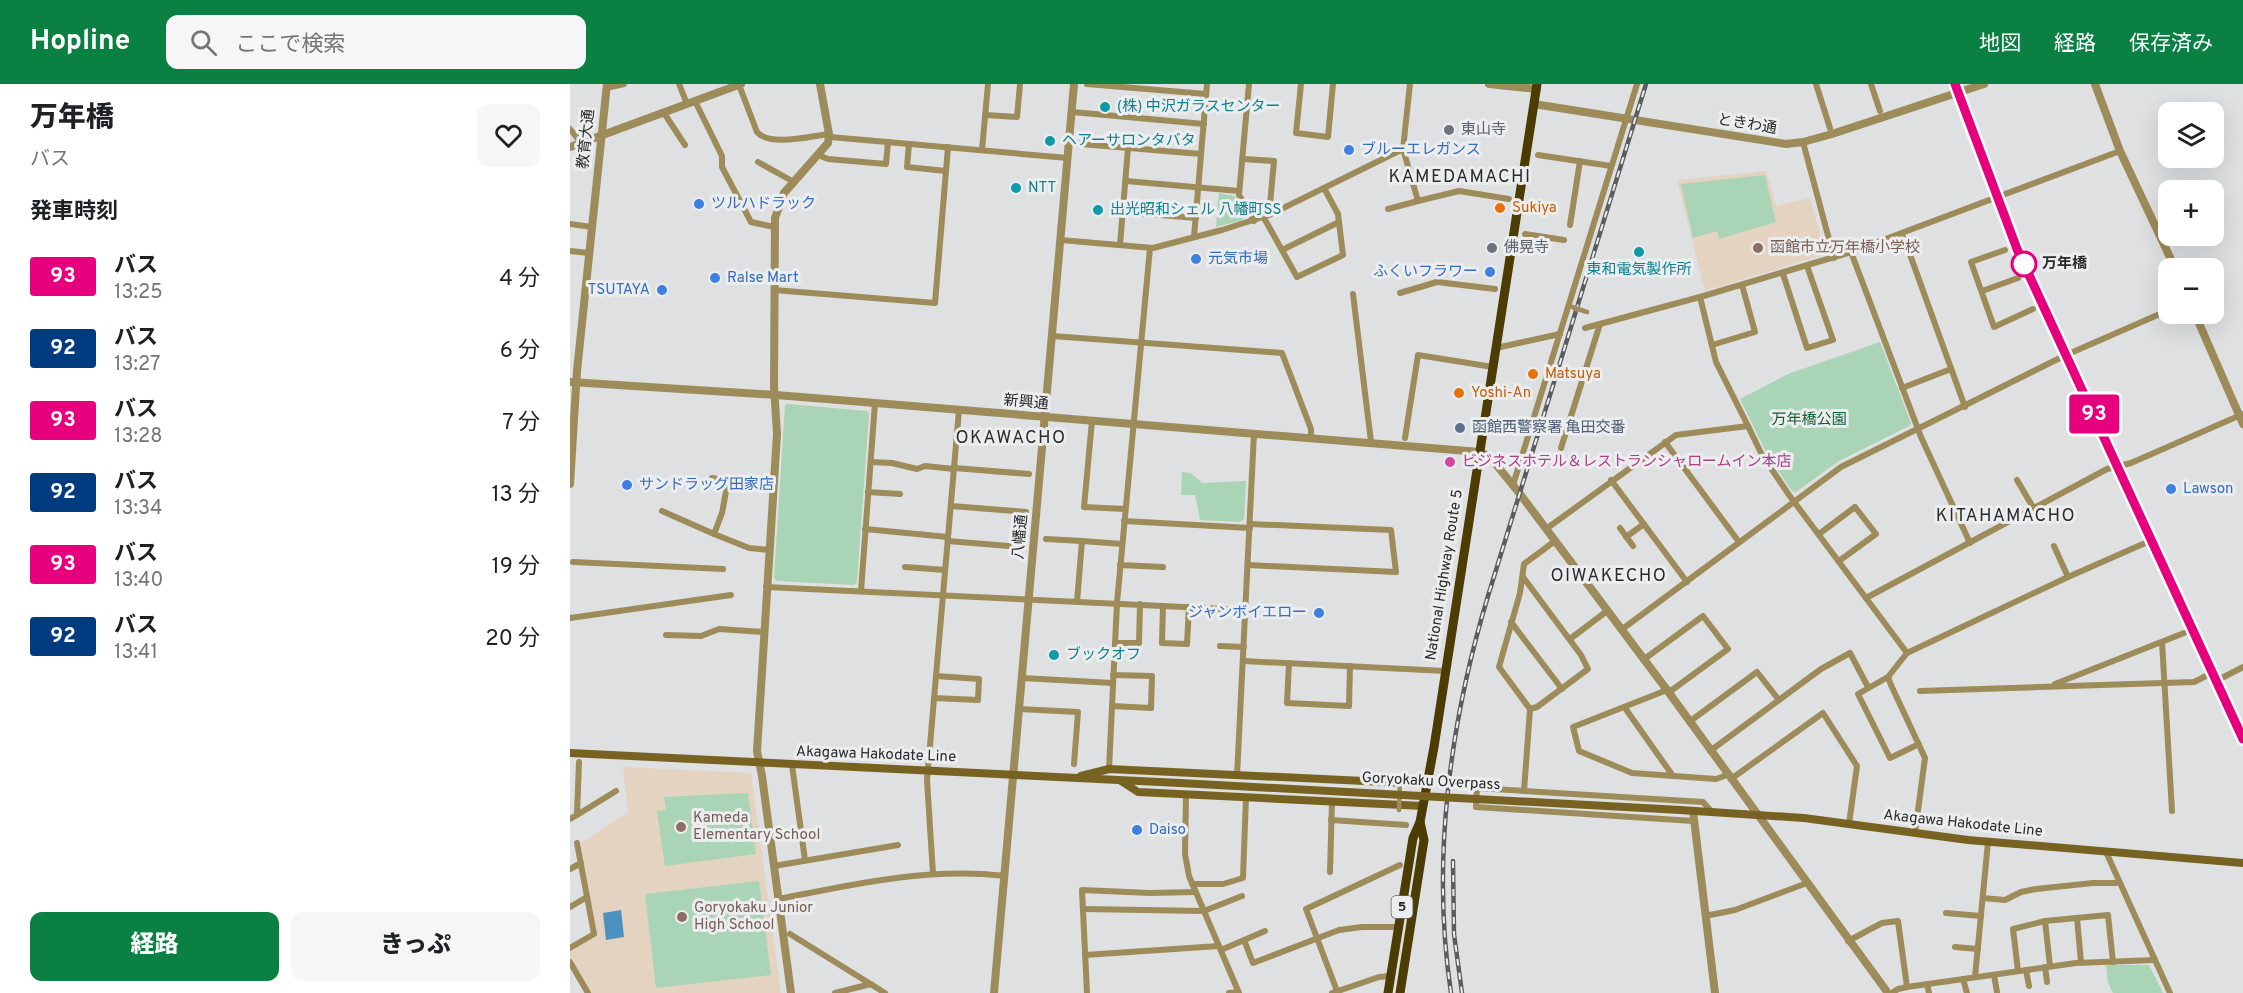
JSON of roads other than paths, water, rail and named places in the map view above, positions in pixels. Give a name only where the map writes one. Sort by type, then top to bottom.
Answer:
[{"type":"highway","name":"National Highway Route 5","points":[[1388,993],[1413,838],[1420,822],[1427,784],[1537,87]]},
{"type":"highway","points":[[1957,88],[2017,249],[2243,739]]},
{"type":"highway","name":"National Highway Route 5","points":[[1400,993],[1424,840],[1420,822]]},
{"type":"main road","name":"Akagawa Hakodate Line","points":[[570,753],[1180,783]]},
{"type":"main road","points":[[1072,778],[1109,769],[1427,784]]},
{"type":"main road","points":[[1121,781],[1138,792],[1423,806]]},
{"type":"main road","name":"Goryokaku Overpass","points":[[1180,783],[1680,810]]},
{"type":"main road","name":"Akagawa Hakodate Line","points":[[1680,810],[1804,818],[1988,842],[2243,863]]},
{"type":"street","points":[[606,86],[624,84]]},
{"type":"street","points":[[679,84],[687,105]]},
{"type":"street","points":[[570,147],[740,84],[762,138],[788,139],[830,135],[1068,158]]},
{"type":"street","points":[[791,993],[757,751],[777,434],[774,227],[784,193],[828,143],[830,135],[820,84]]},
{"type":"street","points":[[982,150],[988,84]]},
{"type":"street","points":[[985,115],[1017,117],[1020,84]]},
{"type":"street","name":"八幡通","points":[[994,993],[1074,84]]},
{"type":"street","points":[[1087,84],[1206,94]]},
{"type":"street","points":[[1194,237],[1207,84]]},
{"type":"street","points":[[1249,84],[1239,195],[1254,221]]},
{"type":"street","points":[[1301,84],[1296,133],[1329,137],[1333,84]]},
{"type":"street","points":[[1410,84],[1403,149],[1418,201]]},
{"type":"street","points":[[1489,84],[1537,87]]},
{"type":"street","points":[[1513,485],[1637,84]]},
{"type":"street","points":[[1816,84],[1830,128]]},
{"type":"street","points":[[1871,84],[1880,111]]},
{"type":"street","name":"ときわ通","points":[[1534,104],[1770,143],[1803,142],[1957,88],[1984,84]]},
{"type":"street","points":[[2095,84],[2120,151],[2170,258]]},
{"type":"street","name":"教育大通","points":[[570,484],[573,383],[606,86]]},
{"type":"street","points":[[695,101],[722,156],[722,167],[751,222],[774,227]]},
{"type":"street","points":[[1072,112],[1204,124]]},
{"type":"street","points":[[664,113],[685,145]]},
{"type":"street","points":[[570,129],[581,143]]},
{"type":"street","points":[[818,155],[828,159],[886,164],[888,142]]},
{"type":"street","points":[[1803,142],[1834,258]]},
{"type":"street","points":[[1069,143],[1201,154]]},
{"type":"street","points":[[909,144],[907,167],[946,171]]},
{"type":"street","points":[[774,290],[935,303],[948,147]]},
{"type":"street","points":[[1120,245],[1128,148]]},
{"type":"street","points":[[1061,240],[1150,248],[1194,237],[1267,216],[1403,149]]},
{"type":"street","points":[[1585,328],[1834,258],[2120,151]]},
{"type":"street","points":[[1538,155],[1611,166]]},
{"type":"street","points":[[1243,159],[1274,161],[1267,216],[1297,277],[1343,255],[1338,214],[1324,188]]},
{"type":"street","points":[[1570,225],[1580,161]]},
{"type":"street","points":[[758,162],[794,182]]},
{"type":"street","points":[[1126,181],[1239,191]]},
{"type":"street","points":[[1388,209],[1459,191],[1509,199]]},
{"type":"street","points":[[1123,212],[1196,218]]},
{"type":"street","points":[[1282,250],[1339,222]]},
{"type":"street","points":[[570,225],[592,227]]},
{"type":"street","points":[[1525,234],[1564,240]]},
{"type":"street","points":[[1904,238],[1965,406]]},
{"type":"street","points":[[1109,769],[1117,603],[1150,248]]},
{"type":"street","points":[[2005,250],[1971,262],[1994,327],[2033,309]]},
{"type":"street","points":[[570,251],[589,253]]},
{"type":"street","points":[[1851,252],[1918,429],[1970,543]]},
{"type":"street","points":[[1783,274],[1807,348],[1833,340],[1807,266]]},
{"type":"street","points":[[1982,291],[2018,278]]},
{"type":"street","points":[[1400,293],[1437,282],[1495,289]]},
{"type":"street","points":[[1712,345],[1755,332],[1742,285]]},
{"type":"street","points":[[1353,294],[1371,442]]},
{"type":"street","points":[[1700,297],[1716,362],[1762,455],[1907,653]]},
{"type":"street","points":[[1572,307],[1587,312]]},
{"type":"street","points":[[1621,630],[1841,467],[2066,355],[2158,315]]},
{"type":"street","points":[[1561,448],[1600,324]]},
{"type":"street","points":[[2200,324],[2243,424]]},
{"type":"street","points":[[1496,348],[1560,334]]},
{"type":"street","points":[[1052,336],[1282,352],[1311,429],[1311,437]]},
{"type":"street","points":[[1405,438],[1418,355],[1493,367]]},
{"type":"street","points":[[1902,388],[1952,369]]},
{"type":"street","name":"新興通","points":[[573,383],[776,395],[1480,452]]},
{"type":"street","points":[[861,591],[875,403]]},
{"type":"street","points":[[933,874],[927,780],[959,410]]},
{"type":"street","points":[[1866,598],[2107,470],[2241,415]]},
{"type":"street","points":[[1092,421],[1084,507],[1125,509]]},
{"type":"street","points":[[1569,425],[1587,430]]},
{"type":"street","points":[[1546,529],[1676,435],[1748,426]]},
{"type":"street","points":[[1237,776],[1254,433]]},
{"type":"street","points":[[1665,442],[1739,542]]},
{"type":"street","points":[[1480,452],[1491,457],[1513,485],[1668,692],[1848,941],[1890,993],[1898,988],[2048,967],[2155,960]]},
{"type":"street","points":[[870,462],[892,463],[917,469],[925,466],[1029,474]]},
{"type":"street","points":[[712,478],[773,490]]},
{"type":"street","points":[[1611,480],[1687,582]]},
{"type":"street","points":[[2018,480],[2034,509]]},
{"type":"street","points":[[714,534],[722,513],[728,481]]},
{"type":"street","points":[[868,492],[900,494]]},
{"type":"street","points":[[951,506],[1026,512]]},
{"type":"street","points":[[1819,534],[1855,507],[1875,534],[1839,561]]},
{"type":"street","points":[[662,511],[749,548],[769,550]]},
{"type":"street","points":[[1124,521],[1390,530],[1396,572],[1248,565]]},
{"type":"street","points":[[1626,537],[1644,524]]},
{"type":"street","points":[[1620,528],[1633,546]]},
{"type":"street","points":[[865,530],[1022,547]]},
{"type":"street","points":[[1046,538],[1122,544]]},
{"type":"street","points":[[1919,744],[1890,758],[1858,694],[1888,677],[1907,653],[2152,540]]},
{"type":"street","points":[[1077,602],[1082,541]]},
{"type":"street","points":[[1524,790],[1530,709],[1499,667],[1523,577],[1524,564],[1555,541]]},
{"type":"street","points":[[2054,546],[2068,577]]},
{"type":"street","points":[[573,562],[723,569]]},
{"type":"street","points":[[1120,565],[1163,567]]},
{"type":"street","points":[[905,567],[945,570]]},
{"type":"street","points":[[1523,577],[1570,639],[1588,669],[1537,707],[1530,709]]},
{"type":"street","points":[[766,587],[1246,610]]},
{"type":"street","points":[[570,618],[730,595]]},
{"type":"street","points":[[1115,643],[1139,643],[1140,604]]},
{"type":"street","points":[[1163,606],[1162,643],[1170,644],[1187,644],[1189,607]]},
{"type":"street","points":[[1570,639],[1607,611]]},
{"type":"street","points":[[1643,660],[1704,616],[1728,649],[1668,692],[1573,727],[1579,751],[1632,773],[1716,779],[1729,777],[1823,713],[1857,766],[1849,824]]},
{"type":"street","points":[[1511,622],[1562,689]]},
{"type":"street","points":[[666,635],[700,636],[719,630],[763,632]]},
{"type":"street","points":[[2051,686],[2184,633]]},
{"type":"street","points":[[2162,642],[2172,811]]},
{"type":"street","points":[[1220,646],[1244,647]]},
{"type":"street","points":[[1710,751],[1821,669],[1850,653],[1868,687]]},
{"type":"street","points":[[1244,661],[1445,671]]},
{"type":"street","points":[[1289,663],[1287,703],[1349,706],[1350,666]]},
{"type":"street","points":[[1920,691],[2194,682],[2243,667]]},
{"type":"street","points":[[1689,722],[1757,672],[1779,700]]},
{"type":"street","points":[[1112,706],[1151,708],[1152,676],[1113,675]]},
{"type":"street","points":[[934,698],[978,700],[979,679],[936,676]]},
{"type":"street","points":[[1888,677],[1925,758],[1915,833]]},
{"type":"street","points":[[1022,678],[1113,683]]},
{"type":"street","points":[[1625,708],[1673,776]]},
{"type":"street","points":[[1019,709],[1078,712],[1074,764]]},
{"type":"street","points":[[577,815],[579,762]]},
{"type":"street","points":[[792,765],[805,860]]},
{"type":"street","points":[[1399,810],[1400,778]]},
{"type":"street","points":[[1693,821],[1476,807],[1477,788],[1703,802],[1712,812]]},
{"type":"street","points":[[570,819],[616,791]]},
{"type":"street","points":[[1185,794],[1185,854],[1195,892],[1239,992],[1229,993]]},
{"type":"street","points":[[1192,884],[1224,884],[1242,878],[1245,797]]},
{"type":"street","points":[[1330,872],[1332,801]]},
{"type":"street","points":[[1693,811],[1715,993]]},
{"type":"street","points":[[1331,820],[1406,825]]},
{"type":"street","points":[[1976,977],[1988,842]]},
{"type":"street","points":[[570,948],[594,934],[577,843]]},
{"type":"street","points":[[774,866],[898,845]]},
{"type":"street","points":[[2106,852],[2170,993]]},
{"type":"street","points":[[570,869],[581,863]]},
{"type":"street","points":[[1391,976],[1380,977],[1334,992],[1306,909],[1400,866]]},
{"type":"street","points":[[779,899],[859,882],[933,874],[1005,876]]},
{"type":"street","points":[[1705,916],[1735,910],[1807,882]]},
{"type":"street","points":[[1983,898],[2005,900],[2021,892],[2036,889],[2116,883]]},
{"type":"street","points":[[1087,993],[1082,887],[1150,893],[1195,892]]},
{"type":"street","points":[[1083,909],[1204,911],[1242,896]]},
{"type":"street","points":[[570,907],[587,897]]},
{"type":"street","points":[[1946,913],[1981,916]]},
{"type":"street","points":[[2018,971],[2013,929],[2045,921],[2108,915],[2113,962]]},
{"type":"street","points":[[2077,918],[2082,963]]},
{"type":"street","points":[[1848,941],[1882,923],[1898,921],[1907,987]]},
{"type":"street","points":[[2045,921],[2047,982]]},
{"type":"street","points":[[1244,940],[1253,963],[1339,930],[1353,927],[1398,927]]},
{"type":"street","points":[[1085,955],[1220,948],[1265,931]]},
{"type":"street","points":[[790,934],[885,993]]},
{"type":"street","points":[[1955,947],[1978,949]]},
{"type":"street","points":[[570,962],[588,993]]},
{"type":"street","points":[[2026,970],[2029,986]]},
{"type":"street","points":[[1994,975],[1997,992]]},
{"type":"street","points":[[1963,979],[1967,993]]},
{"type":"street","points":[[835,993],[871,984]]},
{"type":"street","points":[[1927,984],[1929,993]]},
{"type":"water","points":[[621,910],[624,937],[606,940],[603,913]]},
{"type":"railway","points":[[1451,993],[1445,943],[1444,843],[1454,742],[1463,693],[1488,596],[1646,84]]},
{"type":"railway","points":[[1453,861],[1454,934],[1462,993]]},
{"type":"place","name":"(株) 中沢ガラスセンター","points":[[1105,107]]},
{"type":"place","name":"東山寺","points":[[1449,130]]},
{"type":"place","name":"ヘアーサロンタバタ","points":[[1050,141]]},
{"type":"place","name":"ブルーエレガンス","points":[[1349,150]]},
{"type":"place","name":"NTT","points":[[1016,188]]},
{"type":"place","name":"ツルハドラック","points":[[699,204]]},
{"type":"place","name":"Sukiya","points":[[1500,208]]},
{"type":"place","name":"出光昭和シェル 八幡町SS","points":[[1098,210]]},
{"type":"place","name":"佛晃寺","points":[[1492,248]]},
{"type":"place","name":"函館市立万年橋小学校","points":[[1758,248]]},
{"type":"place","name":"東和電気製作所","points":[[1639,252]]},
{"type":"place","name":"元気市場","points":[[1196,259]]},
{"type":"place","name":"万年橋","points":[[2024,264]]},
{"type":"place","name":"ふくいフラワー","points":[[1490,272]]},
{"type":"place","name":"Ralse Mart","points":[[715,278]]},
{"type":"place","name":"TSUTAYA","points":[[662,290]]},
{"type":"place","name":"Matsuya","points":[[1533,374]]},
{"type":"place","name":"Yoshi-An","points":[[1459,393]]},
{"type":"place","name":"函館西警察署 亀田交番","points":[[1460,428]]},
{"type":"place","name":"ビジネスホテル＆レストランシャロームイン本店","points":[[1450,462]]},
{"type":"place","name":"サンドラッグ田家店","points":[[627,485]]},
{"type":"place","name":"Lawson","points":[[2171,489]]},
{"type":"place","name":"ジャンボイエロー","points":[[1319,613]]},
{"type":"place","name":"ブックオフ","points":[[1054,655]]},
{"type":"place","name":"Kameda Elementary School","points":[[681,827]]},
{"type":"place","name":"Daiso","points":[[1137,830]]},
{"type":"place","name":"Goryokaku Junior High School","points":[[682,917]]},
{"type":"district","name":"KAMEDAMACHI","points":[[1460,177]]},
{"type":"district","name":"OKAWACHO","points":[[1011,438]]},
{"type":"district","name":"KITAHAMACHO","points":[[2006,516]]},
{"type":"district","name":"OIWAKECHO","points":[[1609,576]]},
{"type":"park label","name":"万年橋公園","points":[[1809,420]]}]
